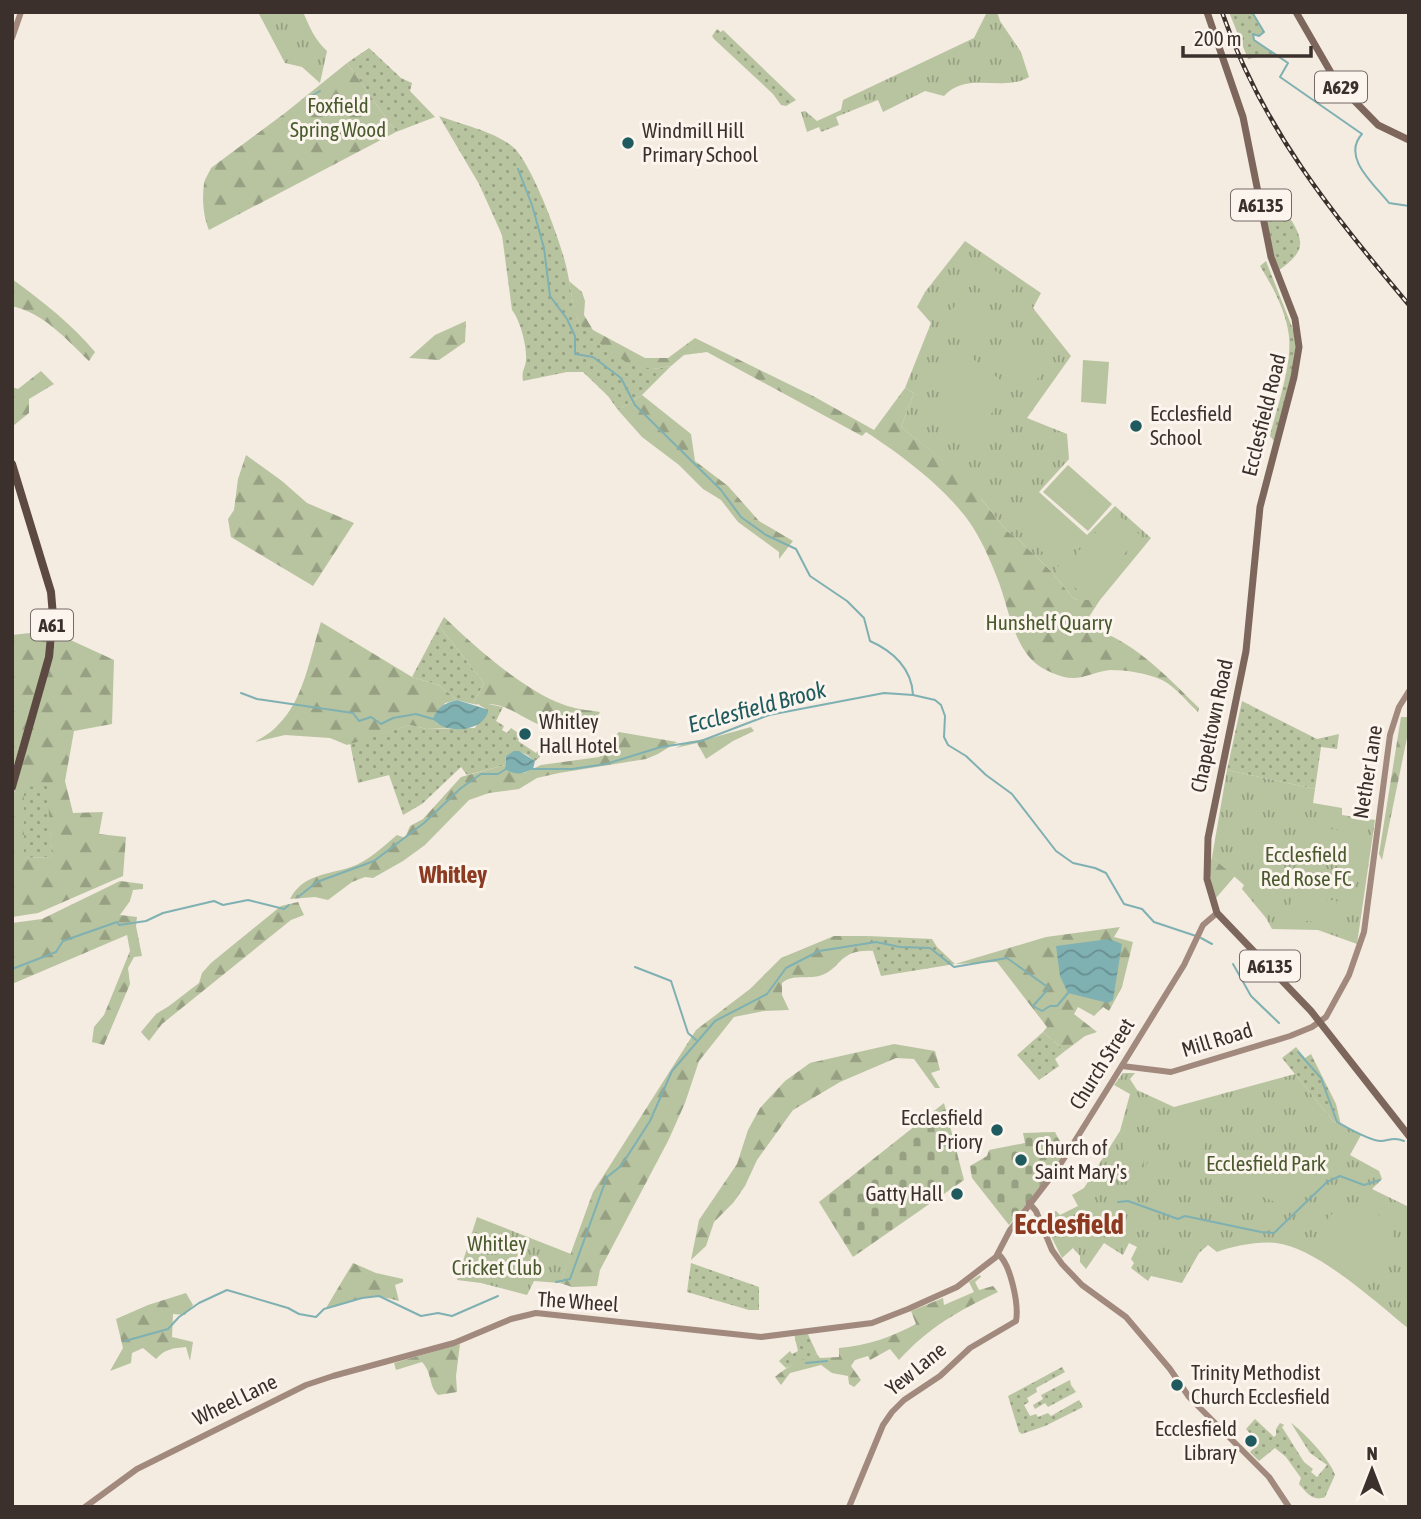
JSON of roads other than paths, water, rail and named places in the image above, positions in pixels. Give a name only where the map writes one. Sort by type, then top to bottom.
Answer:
[{"type":"highway","name":"A61","points":[[12,464],[51,592],[53,616],[49,657],[12,787]]},
{"type":"main road","name":"Ecclesfield Road","points":[[1207,12],[1243,117],[1271,257],[1295,319],[1299,337],[1294,377],[1260,507],[1255,546]]},
{"type":"main road","name":"A629","points":[[1296,12],[1337,83],[1378,125],[1409,140]]},
{"type":"main road","name":"Chapeltown Road","points":[[1217,913],[1207,879],[1208,838],[1246,650],[1255,546]]},
{"type":"main road","name":"A6135","points":[[1217,913],[1287,984],[1320,1022],[1409,1136]]},
{"type":"street","points":[[12,38],[21,12]]},
{"type":"street","name":"Nether Lane","points":[[1320,1022],[1326,1017],[1345,983],[1364,932],[1390,735],[1399,707],[1409,691]]},
{"type":"street","name":"Church Street","points":[[998,1254],[1010,1230],[1058,1168],[1122,1066],[1205,922],[1217,913]]},
{"type":"street","name":"Mill Road","points":[[1122,1066],[1171,1072],[1282,1038],[1320,1022]]},
{"type":"street","points":[[1029,1203],[1036,1211],[1053,1253],[1089,1290],[1125,1317],[1170,1369],[1189,1397],[1269,1477],[1289,1507]]},
{"type":"street","name":"Yew Lane","points":[[849,1507],[883,1425],[892,1412],[904,1400],[940,1376],[967,1350],[1016,1321],[1011,1272],[1003,1257],[998,1254]]},
{"type":"street","name":"The Wheel","points":[[414,1354],[463,1340],[511,1319],[536,1313],[586,1320],[697,1328],[761,1337],[862,1325],[883,1319],[957,1287],[982,1270],[998,1254]]},
{"type":"street","name":"Wheel Lane","points":[[85,1507],[137,1469],[306,1385],[414,1354]]},
{"type":"water","points":[[457,700],[488,712],[479,724],[463,729],[446,727],[433,719],[442,706]]},
{"type":"water","points":[[519,751],[535,761],[533,769],[519,774],[505,769],[506,756]]},
{"type":"water","points":[[1109,939],[1122,944],[1113,1000],[1108,1003],[1068,993],[1060,976],[1056,946]]},
{"type":"waterway","points":[[1252,12],[1264,32],[1259,36],[1253,34],[1254,40],[1288,63],[1280,77],[1362,134],[1355,152],[1362,170],[1389,203],[1409,206]]},
{"type":"waterway","points":[[308,98],[320,91]]},
{"type":"waterway","points":[[518,169],[544,248],[550,296],[567,319],[575,336],[575,354],[593,357],[621,378],[635,405],[721,490],[741,517],[766,535],[796,549],[810,576],[847,601],[864,618],[870,641],[900,662],[909,677],[913,695]]},
{"type":"waterway","points":[[241,693],[257,699],[353,713],[359,721],[371,717],[381,724],[393,718],[416,714],[433,719]]},
{"type":"waterway","name":"Ecclesfield Brook","points":[[532,769],[572,769],[606,764],[661,747],[701,741],[769,715],[884,693],[935,700],[941,705],[945,716],[944,737],[948,745],[966,756],[1012,794],[1056,851],[1073,863],[1106,873],[1124,904],[1142,909],[1154,922],[1196,936]]},
{"type":"waterway","points":[[298,897],[317,882],[374,861],[481,774],[498,774],[506,769]]},
{"type":"waterway","points":[[12,969],[56,952],[63,941],[117,922],[119,925],[146,921],[163,913],[214,901],[223,905],[248,900],[284,909],[289,905]]},
{"type":"waterway","name":"Ecclesfield Brook","points":[[1201,938],[1212,944]]},
{"type":"waterway","points":[[556,1282],[570,1279],[607,1177],[621,1166],[650,1121],[672,1071],[715,1021],[767,994],[786,968],[819,951],[876,942],[900,947],[930,948],[954,967],[1007,958],[1049,988],[1033,1006],[1042,1011],[1050,1006],[1057,1006],[1068,993]]},
{"type":"waterway","name":"Ecclesfield Brook","points":[[1233,964],[1251,996],[1279,1023]]},
{"type":"waterway","points":[[635,967],[671,981],[688,1033],[696,1040]]},
{"type":"waterway","name":"Ecclesfield Brook","points":[[1298,1052],[1321,1078],[1337,1122],[1376,1140],[1404,1141]]},
{"type":"waterway","points":[[1118,1202],[1128,1201],[1178,1219],[1185,1216],[1274,1233],[1327,1182],[1340,1176],[1364,1185],[1380,1180]]},
{"type":"waterway","points":[[125,1341],[168,1329],[179,1317],[199,1303],[227,1290],[316,1317],[324,1309],[379,1296],[421,1316],[438,1313],[452,1316],[498,1296]]},
{"type":"waterway","points":[[806,1363],[827,1361]]},
{"type":"railway","points":[[1222,12],[1238,54],[1278,131],[1353,237],[1409,305]]},
{"type":"place","name":"Windmill Hill Primary School","points":[[628,143]]},
{"type":"place","name":"Ecclesfield School","points":[[1136,426]]},
{"type":"place","name":"Whitley Hall Hotel","points":[[525,734]]},
{"type":"place","name":"Ecclesfield Priory","points":[[997,1130]]},
{"type":"place","name":"Church of Saint Mary's","points":[[1021,1160]]},
{"type":"place","name":"Gatty Hall","points":[[957,1194]]},
{"type":"place","name":"Trinity Methodist Church Ecclesfield","points":[[1177,1385]]},
{"type":"place","name":"Ecclesfield Library","points":[[1251,1441]]},
{"type":"district","name":"Whitley","points":[[453,875]]},
{"type":"district","name":"Ecclesfield","points":[[1069,1224]]},
{"type":"park label","name":"Foxfield Spring Wood","points":[[338,118]]},
{"type":"park label","name":"Hunshelf Quarry","points":[[1049,623]]},
{"type":"park label","name":"Ecclesfield Red Rose FC","points":[[1306,867]]},
{"type":"park label","name":"Ecclesfield Park","points":[[1266,1164]]},
{"type":"park label","name":"Whitley Cricket Club","points":[[497,1256]]}]
